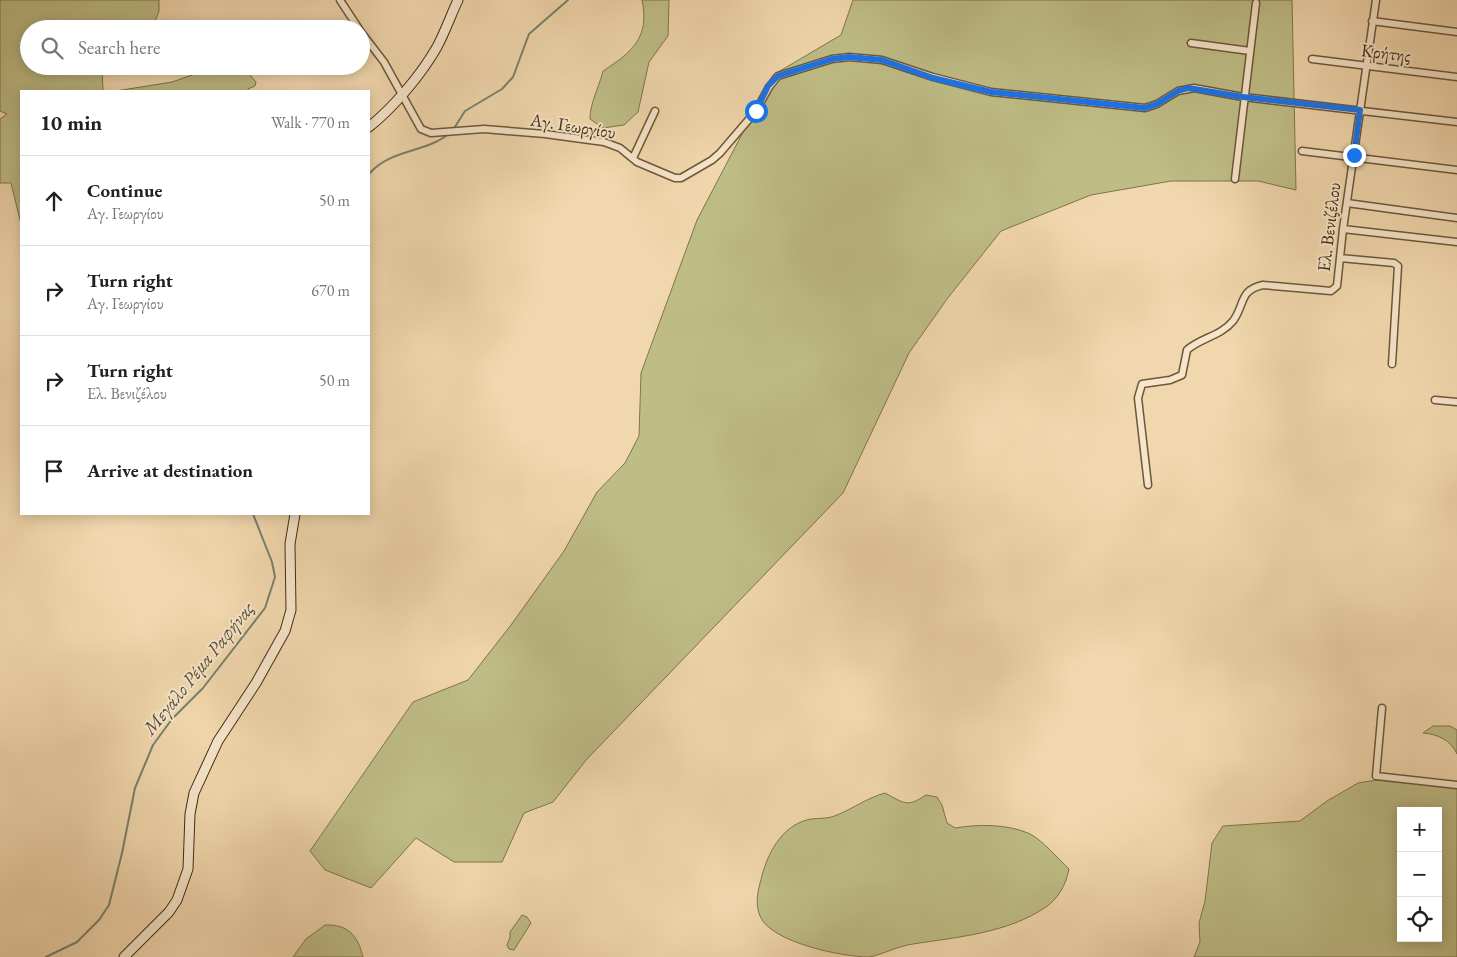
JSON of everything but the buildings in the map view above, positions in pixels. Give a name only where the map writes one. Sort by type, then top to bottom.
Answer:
[{"type":"street","points":[[340,0],[353,20]]},
{"type":"street","points":[[370,126],[402,95],[437,46],[458,0]]},
{"type":"street","name":"Ελ. Βενιζέλου","points":[[1148,485],[1138,398],[1142,384],[1170,380],[1182,374],[1187,350],[1220,332],[1231,323],[1241,308],[1244,296],[1255,286],[1335,290],[1376,0]]},
{"type":"street","points":[[1234,179],[1256,3]]},
{"type":"street","points":[[1372,21],[1457,32]]},
{"type":"street","points":[[1190,43],[1250,51]]},
{"type":"street","name":"Αγ. Γεωργίου","points":[[370,44],[384,62],[421,129],[425,132],[453,133],[484,129],[545,134],[604,142],[620,148],[637,162],[675,178],[686,176],[720,153],[756,111],[768,86],[778,76],[832,59],[849,57],[882,60],[961,85],[1025,97],[1075,100],[1134,108],[1157,104],[1178,91],[1188,88],[1243,97],[1457,122]]},
{"type":"street","name":"Κρήτης","points":[[1312,59],[1457,77]]},
{"type":"street","points":[[634,158],[655,111]]},
{"type":"street","points":[[1302,151],[1457,170]]},
{"type":"street","points":[[1347,203],[1457,218]]},
{"type":"street","points":[[1343,229],[1457,242]]},
{"type":"street","points":[[1340,258],[1394,263],[1398,266],[1392,364]]},
{"type":"street","points":[[1436,400],[1457,402]]},
{"type":"street","points":[[124,957],[169,912],[177,900],[188,869],[190,814],[194,793],[218,741],[256,683],[285,631],[291,610],[290,544],[295,515]]},
{"type":"street","points":[[1382,708],[1376,776],[1457,785]]},
{"type":"shaded area","points":[[0,0],[159,0],[159,11],[156,20],[20,20],[20,75],[102,75],[103,90],[20,90],[20,220],[11,183],[0,183],[0,119],[7,114],[0,111]]},
{"type":"shaded area","points":[[642,0],[669,0],[668,36],[649,62],[638,112],[624,125],[603,128],[590,119],[593,101],[603,71],[630,50],[641,34],[644,13]]},
{"type":"shaded area","points":[[853,0],[1292,0],[1296,190],[1258,181],[1171,181],[1091,195],[1001,231],[947,299],[909,353],[843,493],[587,759],[553,802],[524,813],[502,862],[454,862],[416,838],[371,888],[325,870],[310,851],[413,702],[468,680],[511,625],[564,551],[597,492],[625,463],[639,436],[641,373],[697,220],[773,75],[841,35]]},
{"type":"shaded area","points":[[192,75],[250,75],[256,82],[255,86],[248,90],[122,90],[172,82]]},
{"type":"shaded area","points":[[1433,726],[1450,726],[1457,730],[1457,754],[1447,741],[1423,733]]},
{"type":"shaded area","points":[[1377,780],[1457,788],[1457,957],[1194,957],[1200,942],[1199,923],[1205,901],[1212,843],[1223,826],[1300,821],[1327,801],[1358,783]]},
{"type":"shaded area","points":[[885,793],[906,803],[914,802],[926,795],[937,797],[942,805],[947,823],[955,828],[992,826],[1011,828],[1034,836],[1069,869],[1061,890],[1046,907],[1016,923],[982,933],[907,945],[869,957],[809,947],[778,934],[767,926],[760,916],[757,905],[760,883],[774,846],[786,832],[801,822],[834,816]]},
{"type":"shaded area","points":[[522,915],[527,917],[531,923],[514,950],[509,949],[507,945],[510,932]]},
{"type":"shaded area","points":[[325,925],[340,927],[351,933],[358,943],[363,957],[293,957],[306,939]]},
{"type":"waterway","name":"Μεγάλο Ρέμα Ραφήνας","points":[[453,130],[465,111],[502,89],[513,77],[529,34],[568,0]]},
{"type":"waterway","name":"Μεγάλο Ρέμα Ραφήνας","points":[[370,173],[387,160],[430,144],[450,133]]},
{"type":"waterway","name":"Μεγάλο Ρέμα Ραφήνας","points":[[46,957],[77,942],[99,920],[109,905],[135,788],[153,745],[172,719],[203,688],[265,608],[275,577],[272,562],[253,515]]},
{"type":"route","points":[[756,111],[762,104],[768,86],[778,76],[832,59],[866,57],[882,60],[933,78],[991,92],[1018,96],[1145,108],[1157,104],[1183,88],[1194,88],[1243,97],[1360,110],[1354,155]]}]
